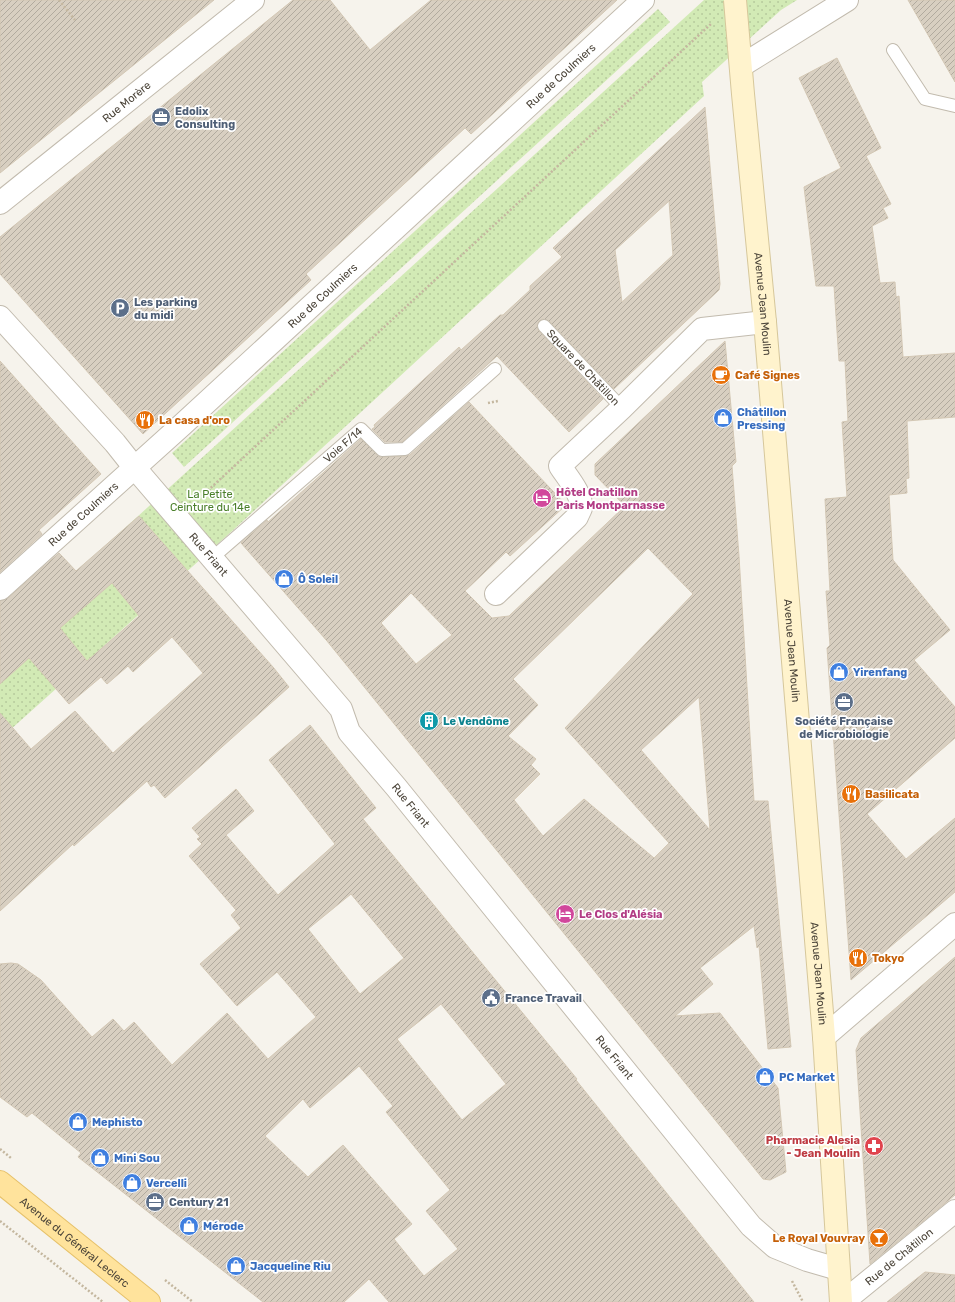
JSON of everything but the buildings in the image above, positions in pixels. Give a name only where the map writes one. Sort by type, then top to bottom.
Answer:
[{"type":"main road","name":"Avenue Jean Moulin","points":[[735,0],[765,322],[824,1037],[838,1269],[842,1302]]},
{"type":"main road","name":"Avenue du Général Leclerc","points":[[0,1182],[149,1302]]},
{"type":"street","name":"Rue Morère","points":[[0,203],[253,0]]},
{"type":"street","name":"Rue de Coulmiers","points":[[0,589],[643,0]]},
{"type":"street","points":[[740,56],[847,0]]},
{"type":"street","name":"Rue Friant","points":[[0,317],[115,443],[138,464],[212,558],[341,709],[349,732],[406,799],[750,1226],[775,1247],[807,1260],[838,1269]]},
{"type":"street","name":"Square de Châtillon","points":[[496,594],[577,517],[581,508],[580,499],[575,488],[560,466],[622,408],[702,328],[765,322]]},
{"type":"street","points":[[824,1037],[955,924]]},
{"type":"street","name":"Rue de Châtillon","points":[[842,1302],[955,1211]]},
{"type":"lane","points":[[893,50],[925,99],[955,106]]},
{"type":"lane","name":"Square de Châtillon","points":[[544,326],[622,408]]},
{"type":"lane","name":"Voie F/14","points":[[212,558],[362,428],[382,450],[405,449],[495,369]]},
{"type":"path","points":[[59,0],[76,20]]},
{"type":"path","points":[[202,496],[713,22]]},
{"type":"path","points":[[0,1222],[103,1302]]},
{"type":"green space","name":"La Petite Ceinture du 14e","points":[[704,0],[797,0],[781,10],[702,82],[704,96],[231,532],[0,739],[0,642]]},
{"type":"green space","points":[[658,9],[670,22],[184,467],[172,453]]},
{"type":"place","name":"Edolix Consulting","points":[[161,117]]},
{"type":"place","name":"Les parking du midi","points":[[120,308]]},
{"type":"place","name":"Café Signes","points":[[721,375]]},
{"type":"place","name":"Châtillon Pressing","points":[[723,418]]},
{"type":"place","name":"La casa d'oro","points":[[145,420]]},
{"type":"place","name":"Hôtel Chatillon Paris Montparnasse","points":[[542,498]]},
{"type":"place","name":"Ô Soleil","points":[[284,579]]},
{"type":"place","name":"Yirenfang","points":[[839,672]]},
{"type":"place","name":"Société Française de Microbiologie","points":[[844,702]]},
{"type":"place","name":"Le Vendôme","points":[[429,721]]},
{"type":"place","name":"Basilicata","points":[[851,794]]},
{"type":"place","name":"Le Clos d'Alésia","points":[[565,914]]},
{"type":"place","name":"Tokyo","points":[[858,958]]},
{"type":"place","name":"France Travail","points":[[491,998]]},
{"type":"place","name":"PC Market","points":[[765,1077]]},
{"type":"place","name":"Mephisto","points":[[78,1122]]},
{"type":"place","name":"Pharmacie Alesia - Jean Moulin","points":[[874,1146]]},
{"type":"place","name":"Mini Sou","points":[[100,1158]]},
{"type":"place","name":"Vercelli","points":[[132,1183]]},
{"type":"place","name":"Century 21","points":[[155,1202]]},
{"type":"place","name":"Mérode","points":[[189,1226]]},
{"type":"place","name":"Le Royal Vouvray","points":[[879,1238]]},
{"type":"place","name":"Jacqueline Riu","points":[[236,1266]]}]
